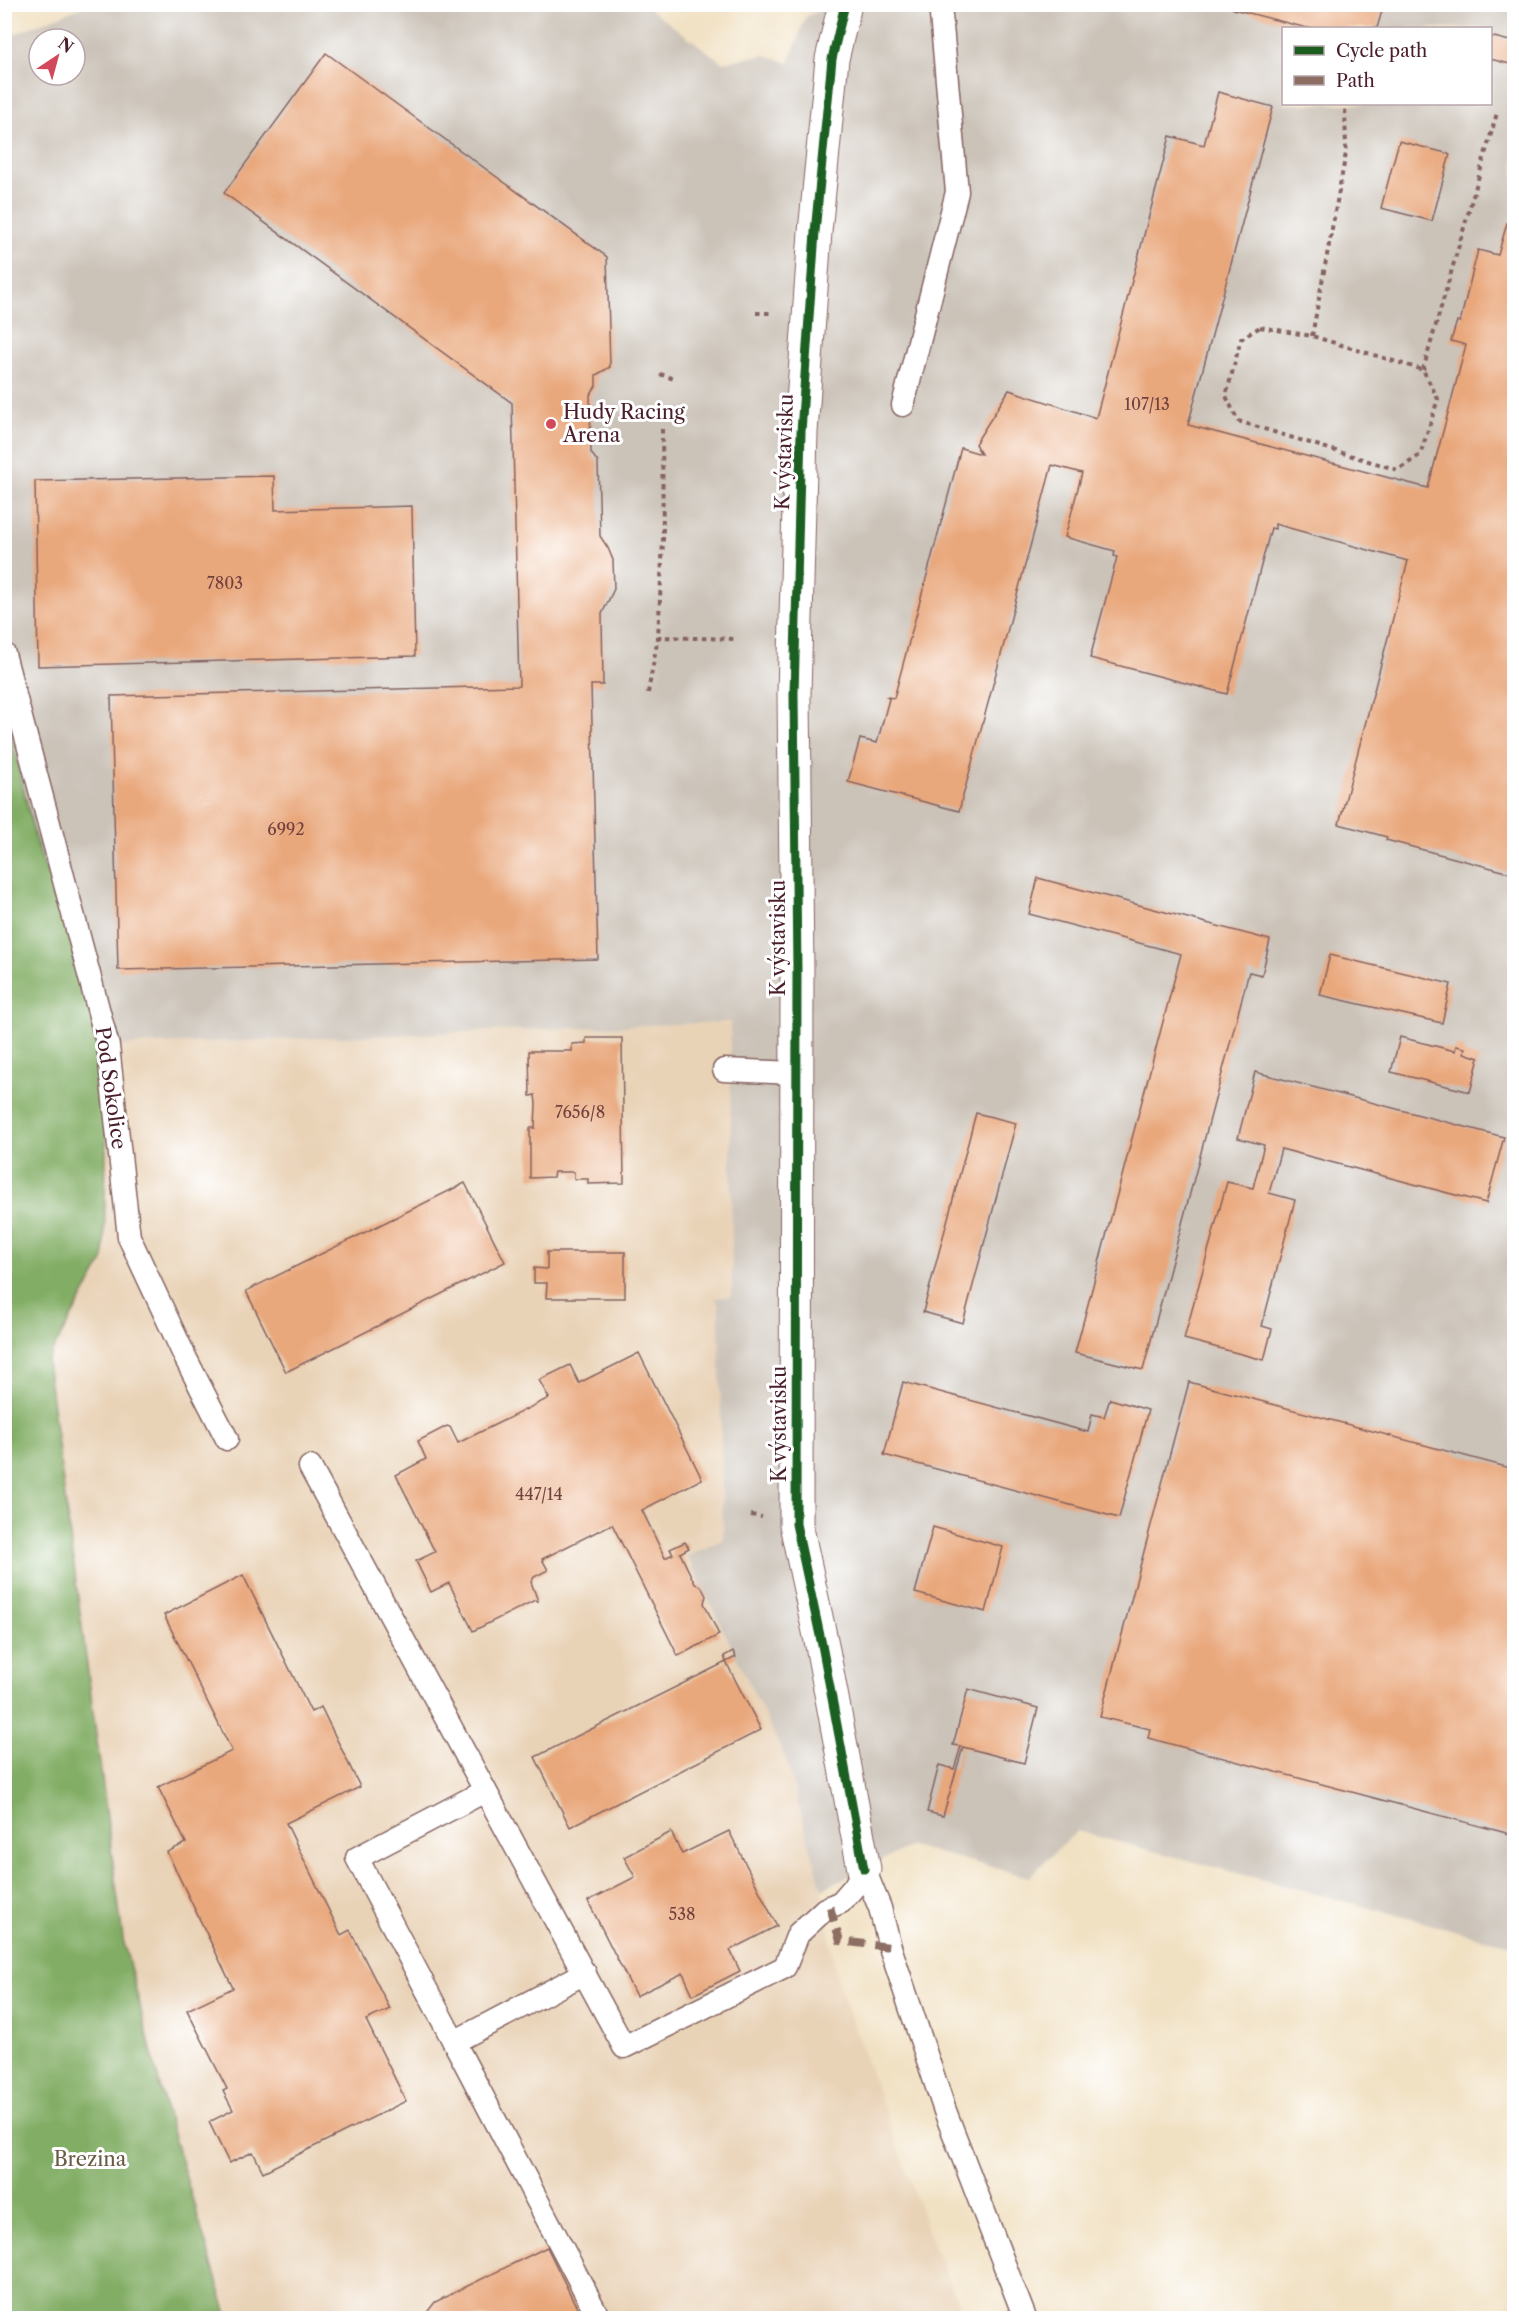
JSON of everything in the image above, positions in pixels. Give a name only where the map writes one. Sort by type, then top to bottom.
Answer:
[{"type":"street","name":"K výstavisku","points":[[845,4],[832,59],[815,231],[803,402],[794,694],[798,1342],[796,1524],[822,1645],[864,1869]]},
{"type":"lane","points":[[903,405],[957,192],[940,4]]},
{"type":"lane","name":"Pod Sokolice","points":[[4,654],[108,1046],[129,1237],[186,1359],[227,1439]]},
{"type":"lane","points":[[724,1070],[795,1073]]},
{"type":"lane","points":[[310,1467],[624,2047],[785,1967],[798,1934],[825,1909],[841,1902],[854,1887],[864,1869]]},
{"type":"lane","points":[[485,1791],[357,1858],[599,2319]]},
{"type":"lane","points":[[864,1869],[880,1908],[890,1947],[945,2111],[1025,2319]]},
{"type":"lane","points":[[454,2042],[585,1973]]},
{"type":"path","points":[[1312,336],[1346,153],[1346,105]]},
{"type":"path","points":[[1423,370],[1312,336],[1260,327],[1241,339],[1226,396],[1238,421],[1398,470],[1420,455],[1438,399],[1423,370],[1497,113]]},
{"type":"path","points":[[660,375],[677,380]]},
{"type":"path","points":[[648,693],[658,637],[663,541],[662,429]]},
{"type":"path","points":[[658,637],[736,639]]},
{"type":"shaded area","points":[[643,4],[722,62],[765,55],[789,63],[806,16],[828,5],[1514,5],[1514,1946],[1077,1831],[1029,1877],[911,1846],[822,1889],[786,1759],[687,1556],[723,1540],[719,1305],[715,1298],[732,1296],[730,1022],[108,1046],[35,839],[5,704],[4,38],[27,29],[27,87],[87,87],[87,27],[32,27],[87,5]]},
{"type":"shaded area","points":[[730,1022],[732,1296],[715,1298],[719,1305],[723,1541],[687,1557],[786,1759],[821,1885],[837,1980],[942,2268],[966,2318],[228,2318],[167,2114],[123,1939],[47,1361],[104,1259],[108,1046]]},
{"type":"green space","name":"Brezina","points":[[4,704],[35,839],[108,1046],[104,1259],[47,1361],[123,1939],[167,2114],[228,2318],[5,2318]]},
{"type":"building","points":[[1234,4],[1384,4],[1377,27],[1303,27],[1233,9]]},
{"type":"building","points":[[1492,36],[1514,42],[1514,65],[1492,60]]},
{"type":"building","points":[[326,53],[607,257],[610,367],[596,375],[596,386],[590,395],[591,453],[598,462],[600,536],[613,560],[614,589],[602,614],[603,685],[591,685],[598,959],[118,970],[111,696],[519,686],[512,403],[224,193]]},
{"type":"building","points":[[1218,92],[1273,107],[1188,425],[1428,488],[1466,345],[1451,341],[1457,321],[1460,322],[1478,250],[1498,255],[1507,223],[1514,225],[1514,874],[1386,840],[1387,837],[1339,824],[1408,561],[1275,524],[1275,529],[1271,528],[1227,694],[1090,658],[1117,557],[1114,556],[1115,551],[1065,537],[1082,473],[1052,465],[959,811],[848,782],[860,739],[877,743],[889,699],[887,697],[894,698],[961,448],[981,454],[975,444],[1009,390],[1096,418],[1170,136],[1204,145]]},
{"type":"building","points":[[1399,141],[1450,154],[1432,221],[1381,208]]},
{"type":"building","points":[[274,476],[275,510],[412,506],[415,656],[38,666],[35,481]]},
{"type":"building","points":[[1038,878],[1270,940],[1262,975],[1249,972],[1143,1370],[1075,1353],[1181,954],[1029,914]]},
{"type":"building","points":[[1330,955],[1451,984],[1442,1023],[1320,995]]},
{"type":"building","points":[[1400,1037],[1455,1051],[1456,1046],[1465,1048],[1464,1053],[1479,1058],[1470,1092],[1391,1072]]},
{"type":"building","points":[[586,1038],[622,1038],[624,1183],[588,1184],[588,1179],[574,1179],[574,1172],[554,1172],[553,1177],[530,1178],[530,1128],[535,1128],[536,1104],[535,1095],[530,1096],[529,1051],[572,1051],[572,1044],[586,1043]]},
{"type":"building","points":[[1255,1072],[1504,1137],[1486,1203],[1281,1149],[1269,1193],[1295,1200],[1262,1326],[1272,1329],[1264,1360],[1184,1339],[1227,1182],[1253,1188],[1264,1145],[1238,1138]]},
{"type":"building","points":[[976,1113],[1016,1123],[963,1323],[923,1312]]},
{"type":"building","points":[[465,1183],[505,1262],[286,1372],[246,1291]]},
{"type":"building","points":[[547,1252],[625,1252],[625,1298],[546,1298],[547,1283],[534,1283],[534,1268],[547,1269]]},
{"type":"building","points":[[639,1353],[702,1479],[642,1510],[665,1558],[673,1554],[670,1549],[685,1542],[689,1548],[680,1553],[695,1584],[701,1586],[706,1596],[704,1603],[719,1635],[678,1656],[612,1524],[542,1559],[548,1570],[534,1577],[531,1582],[538,1601],[535,1600],[473,1631],[449,1583],[431,1592],[416,1561],[435,1552],[396,1475],[426,1459],[418,1441],[447,1426],[450,1427],[458,1443],[549,1398],[539,1380],[570,1365],[579,1383]]},
{"type":"building","points":[[903,1382],[1088,1432],[1092,1414],[1104,1417],[1110,1399],[1148,1410],[1119,1518],[884,1455]]},
{"type":"building","points":[[1189,1382],[1514,1469],[1514,1835],[1148,1738],[1150,1729],[1100,1717]]},
{"type":"building","points":[[933,1527],[1003,1547],[986,1612],[915,1593]]},
{"type":"building","points":[[243,1575],[311,1712],[321,1707],[360,1787],[286,1823],[341,1935],[350,1930],[390,2009],[366,2020],[406,2101],[263,2172],[253,2152],[229,2163],[209,2122],[233,2110],[223,2091],[227,2089],[187,2010],[233,1988],[167,1852],[186,1843],[158,1787],[232,1751],[164,1615]]},
{"type":"building","points":[[733,1651],[736,1657],[726,1662],[724,1656]]},
{"type":"building","points":[[726,1662],[761,1730],[570,1827],[535,1757]]},
{"type":"building","points":[[968,1689],[1038,1708],[1024,1763],[963,1747],[943,1816],[927,1812],[939,1765],[954,1769],[961,1746],[953,1745]]},
{"type":"building","points":[[729,1831],[777,1926],[730,1950],[740,1971],[693,1995],[683,1973],[636,1996],[588,1901],[635,1877],[624,1857],[671,1832],[682,1854]]},
{"type":"building","points":[[547,2247],[582,2318],[425,2318],[435,2302]]},
{"type":"marked path","points":[[830,1907],[840,1941],[890,1947]]},
{"type":"cycle path","points":[[845,4],[832,59],[815,232],[801,432],[794,694],[797,971],[796,1524],[822,1645],[864,1869]]},
{"type":"place","name":"Hudy Racing Arena","points":[[551,424]]}]
